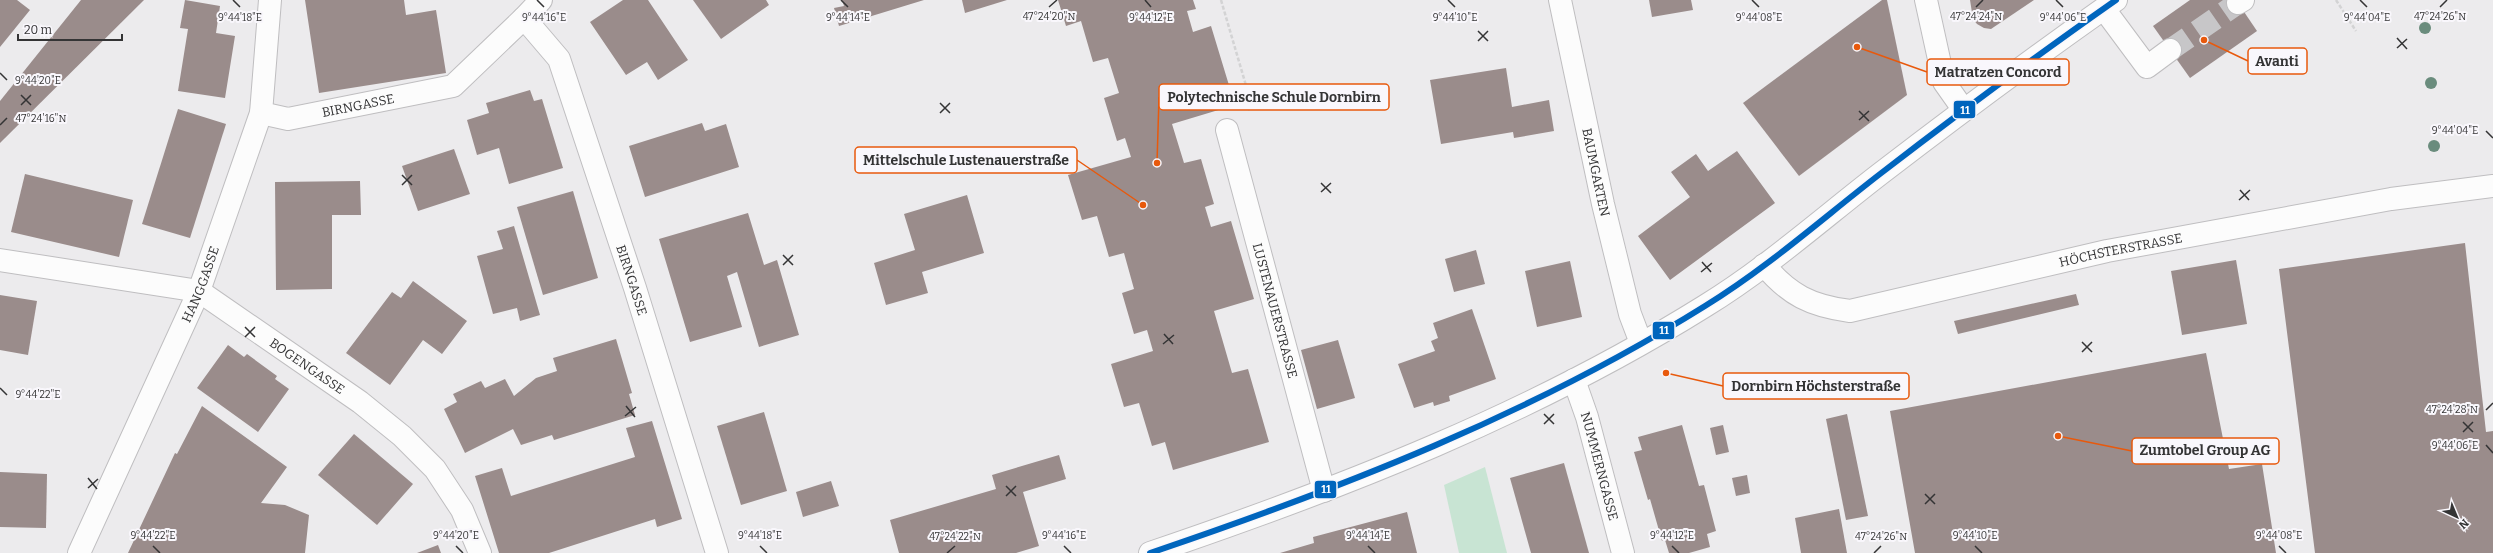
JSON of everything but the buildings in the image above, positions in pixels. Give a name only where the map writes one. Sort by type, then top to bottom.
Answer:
[{"type":"street","name":"HANGGASSE","points":[[79,553],[199,291],[261,113],[270,0]]},
{"type":"street","name":"BIRNGASSE","points":[[261,113],[288,119],[452,86],[541,0]]},
{"type":"street","name":"BAUMGARTEN","points":[[1560,0],[1603,204],[1630,314],[1641,343]]},
{"type":"street","points":[[1926,0],[1944,82],[1963,109]]},
{"type":"street","points":[[1150,553],[1324,491],[1455,437],[1574,380],[1706,306],[1764,265],[1963,109],[2110,4],[2147,67],[2170,50]]},
{"type":"street","name":"BIRNGASSE","points":[[524,18],[559,59],[635,288],[717,553]]},
{"type":"street","name":"LUSTENAUERSTRASSE","points":[[1227,130],[1324,491]]},
{"type":"street","name":"HÖCHSTERSTRASSE","points":[[1764,265],[1786,288],[1805,299],[1825,308],[1850,311],[2122,248],[2391,199],[2493,186]]},
{"type":"street","name":"BOGENGASSE","points":[[0,260],[199,291],[360,402],[402,436],[435,469],[462,510],[480,553]]},
{"type":"street","name":"NUMMERNGASSE","points":[[1574,380],[1587,417],[1624,553]]},
{"type":"path","points":[[1221,0],[1252,106],[1227,130]]},
{"type":"path","points":[[2336,0],[2356,31]]},
{"type":"green space","points":[[1485,467],[1507,553],[1459,553],[1444,485]]},
{"type":"tunnel","points":[[2170,50],[2238,3]]},
{"type":"transit line","name":"11","points":[[1150,553],[1293,502],[1435,446],[1572,381],[1639,345],[1705,306],[1750,276],[1939,129],[2116,0]]},
{"type":"place","name":"Avanti","points":[[2204,40]]},
{"type":"place","name":"Matratzen Concord","points":[[1857,47]]},
{"type":"place","name":"Polytechnische Schule Dornbirn","points":[[1157,163]]},
{"type":"place","name":"Mittelschule Lustenauerstraße","points":[[1143,205]]},
{"type":"place","name":"Dornbirn Höchsterstraße","points":[[1666,373]]},
{"type":"place","name":"Zumtobel Group AG","points":[[2058,436]]}]
